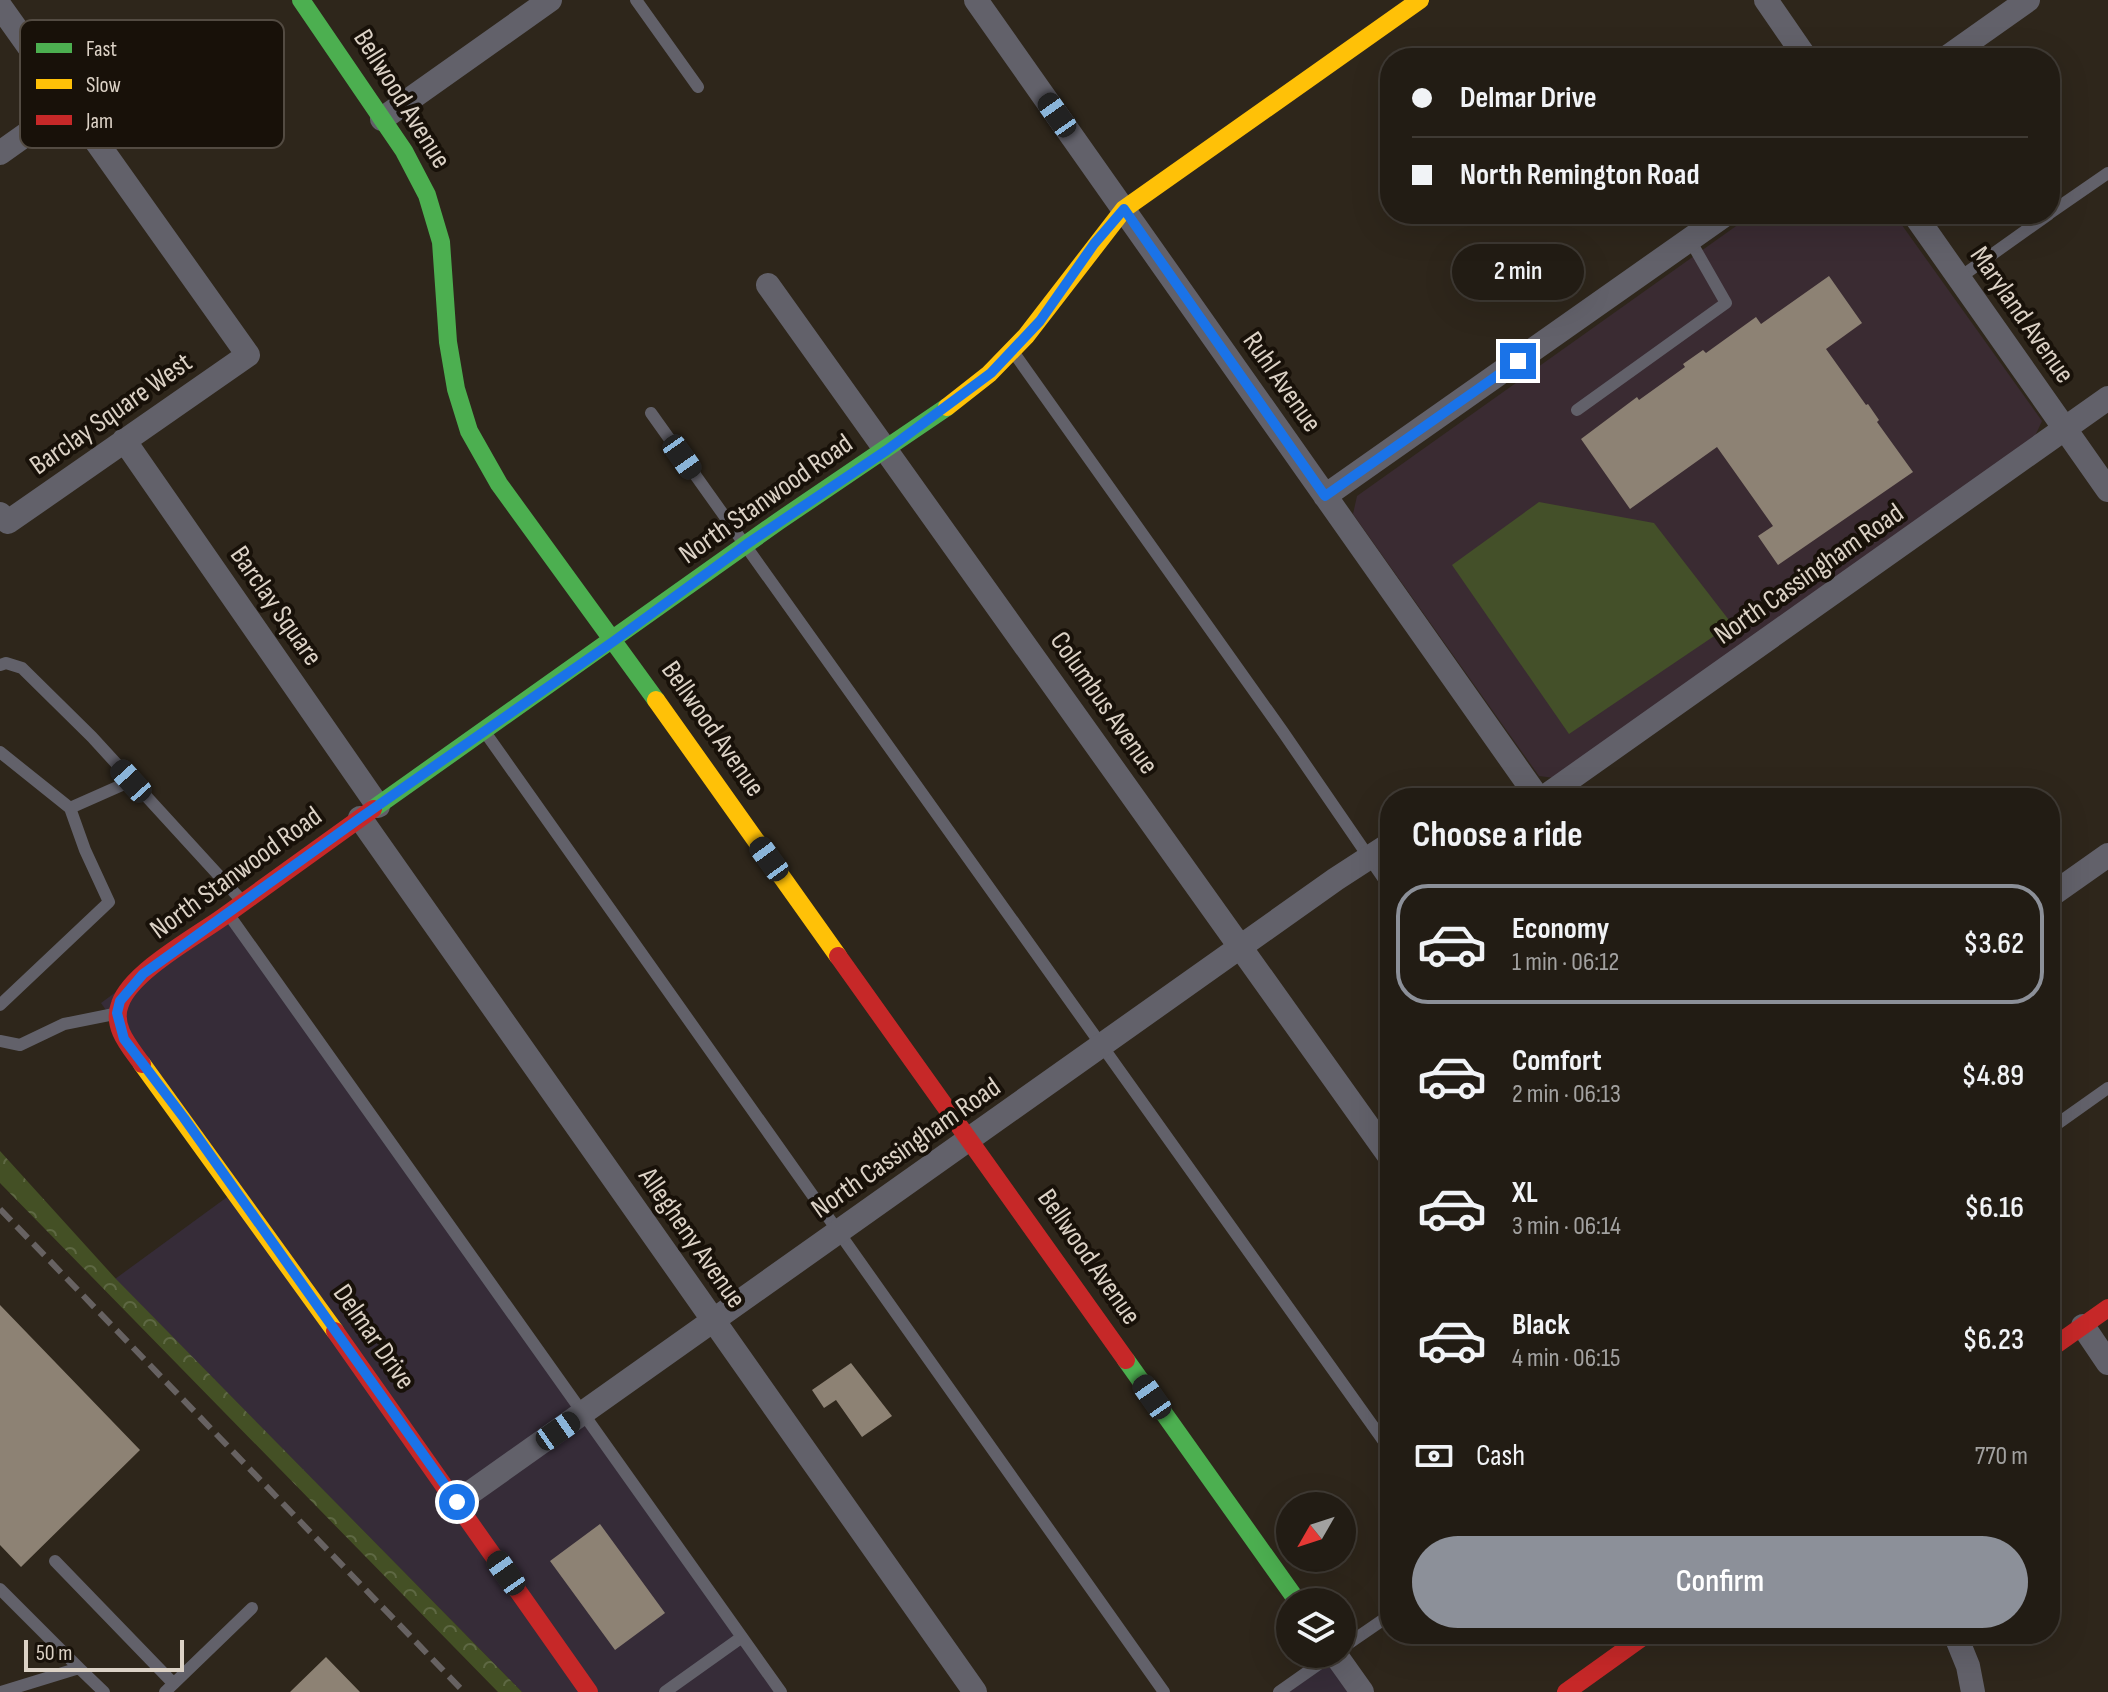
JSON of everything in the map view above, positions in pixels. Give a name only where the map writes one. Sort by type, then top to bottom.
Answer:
[{"type":"street","name":"Bellwood Avenue","points":[[301,0],[404,151],[427,195],[441,242],[448,342],[456,389],[469,431],[499,484],[1288,1588]]},
{"type":"street","points":[[382,119],[550,0]]},
{"type":"street","name":"Ruhl Avenue","points":[[976,0],[1533,788]]},
{"type":"street","name":"North Stanwood Road","points":[[117,1013],[126,991],[143,974],[745,546],[887,450],[991,373],[1040,321],[1094,244],[1124,209],[1420,0]]},
{"type":"street","points":[[1766,0],[1799,48]]},
{"type":"street","points":[[1960,48],[2028,0]]},
{"type":"street","points":[[0,6],[20,34]]},
{"type":"street","points":[[0,153],[20,139]]},
{"type":"street","name":"Barclay Square West","points":[[4,518],[248,355],[100,148]]},
{"type":"street","points":[[1325,496],[1712,224]]},
{"type":"street","name":"Maryland Avenue","points":[[1921,224],[2108,490]]},
{"type":"street","name":"Columbus Avenue","points":[[768,285],[1380,1143]]},
{"type":"street","name":"North Cassingham Road","points":[[1554,788],[2108,398]]},
{"type":"street","name":"Barclay Square","points":[[124,440],[369,812]]},
{"type":"street","name":"Allegheny Avenue","points":[[369,812],[714,1321],[975,1692]]},
{"type":"street","name":"North Cassingham Road","points":[[457,1502],[1380,850]]},
{"type":"street","points":[[2060,889],[2108,855]]},
{"type":"street","name":"Delmar Drive","points":[[117,1013],[124,1039],[184,1118],[589,1692]]},
{"type":"street","points":[[2060,1342],[2108,1308]]},
{"type":"street","points":[[2083,1326],[2108,1363]]},
{"type":"street","points":[[1566,1692],[1633,1644]]},
{"type":"street","points":[[1959,1644],[1968,1666],[1973,1692]]},
{"type":"street","points":[[1344,1668],[1362,1692]]},
{"type":"lane","points":[[636,0],[698,87]]},
{"type":"lane","points":[[2060,207],[2108,173]]},
{"type":"lane","points":[[1959,278],[2036,224]]},
{"type":"lane","points":[[1577,410],[1726,303],[1690,240]]},
{"type":"lane","points":[[1012,350],[1380,873]]},
{"type":"lane","points":[[651,413],[1380,1436]]},
{"type":"lane","points":[[0,665],[6,663],[22,668],[243,902]]},
{"type":"lane","points":[[484,732],[1164,1692]]},
{"type":"lane","points":[[0,752],[70,808],[109,902],[0,1005]]},
{"type":"lane","points":[[70,808],[131,781]]},
{"type":"lane","points":[[228,913],[781,1692]]},
{"type":"lane","points":[[0,1041],[20,1045],[64,1024],[117,1013]]},
{"type":"lane","points":[[2060,1122],[2108,1088]]},
{"type":"lane","points":[[55,1561],[169,1688],[252,1608]]},
{"type":"lane","points":[[0,1589],[104,1692]]},
{"type":"lane","points":[[1356,1638],[1380,1622]]},
{"type":"lane","points":[[665,1692],[742,1637]]},
{"type":"lane","points":[[1,1692],[79,1668]]},
{"type":"lane","points":[[1279,1692],[1314,1668]]},
{"type":"shaded area","points":[[1739,224],[1901,224],[2042,421],[2035,436],[1555,778],[1539,776],[1353,514],[1357,496]]},
{"type":"shaded area","points":[[230,908],[781,1692],[522,1692],[115,1279],[234,1192],[101,1003]]},
{"type":"shaded area","points":[[1313,1668],[1343,1668],[1361,1692],[1280,1692]]},
{"type":"green space","points":[[1539,502],[1654,523],[1732,624],[1569,734],[1452,565]]},
{"type":"green space","points":[[0,1151],[116,1279],[522,1692],[498,1692],[0,1183]]},
{"type":"building","points":[[1829,276],[1862,323],[1826,349],[1868,404],[1879,420],[1877,422],[1913,472],[1778,565],[1758,536],[1773,526],[1717,447],[1630,509],[1581,439],[1637,397],[1639,400],[1685,367],[1683,364],[1703,350],[1706,353],[1756,317],[1761,324]]},
{"type":"building","points":[[0,1305],[140,1450],[21,1567],[0,1545]]},
{"type":"building","points":[[851,1363],[892,1416],[862,1437],[836,1400],[824,1408],[812,1390]]},
{"type":"building","points":[[600,1524],[665,1613],[615,1650],[550,1561]]},
{"type":"building","points":[[326,1657],[360,1692],[290,1692]]},
{"type":"railway","points":[[0,1209],[464,1692]]},
{"type":"traffic: fast","points":[[301,0],[404,151],[427,195],[441,242],[448,342],[456,389],[469,431],[499,484],[656,700]]},
{"type":"traffic: fast","points":[[373,809],[779,521],[947,407]]},
{"type":"traffic: fast","points":[[1126,1360],[1288,1588]]},
{"type":"traffic: slow","points":[[947,407],[989,374],[1026,336],[1124,209],[1420,0]]},
{"type":"traffic: slow","points":[[656,700],[838,956]]},
{"type":"traffic: slow","points":[[142,1064],[335,1331]]},
{"type":"traffic: jam","points":[[142,1064],[127,1044],[118,1021],[120,1004],[126,992],[165,956],[373,809]]},
{"type":"traffic: jam","points":[[838,956],[1126,1360]]},
{"type":"traffic: jam","points":[[2060,1342],[2108,1308]]},
{"type":"traffic: jam","points":[[335,1331],[589,1692]]},
{"type":"traffic: jam","points":[[1566,1692],[1633,1644]]},
{"type":"route","points":[[457,1502],[184,1118],[124,1039],[117,1013],[126,991],[143,974],[360,818],[747,544],[887,450],[991,373],[1040,321],[1094,244],[1124,209],[1325,496],[1518,361]]}]
